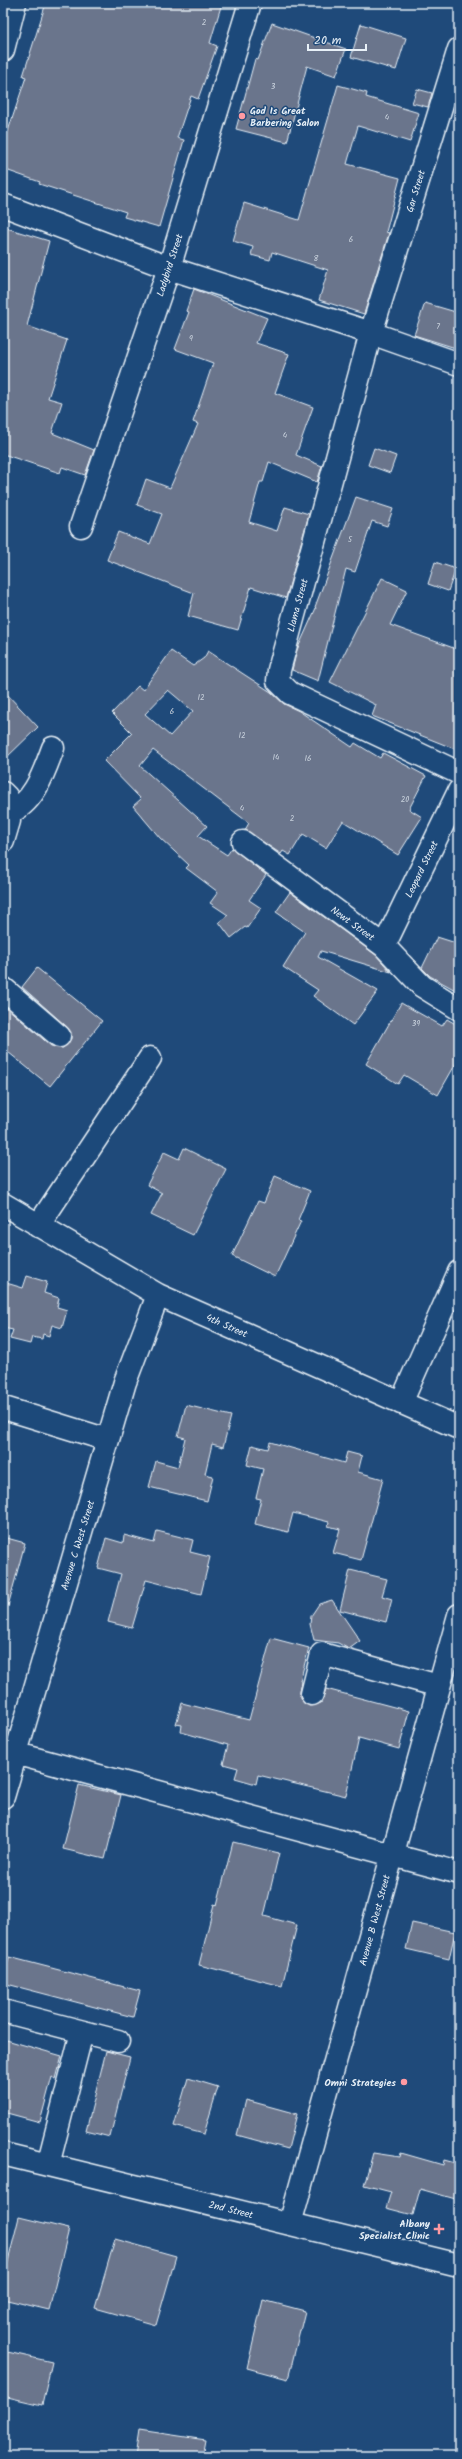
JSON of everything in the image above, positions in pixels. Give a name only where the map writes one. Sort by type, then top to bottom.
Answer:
[{"type":"street","points":[[3,50],[15,3]]},
{"type":"street","name":"Ladybird Street","points":[[81,526],[169,268],[250,3]]},
{"type":"street","name":"Gar Street","points":[[371,333],[459,50]]},
{"type":"street","points":[[3,205],[169,268],[371,333],[459,364]]},
{"type":"street","name":"Llama Street","points":[[371,333],[279,670],[278,681],[290,693],[459,772]]},
{"type":"street","points":[[6,803],[19,809],[42,778],[53,748]]},
{"type":"street","name":"Leopard Street","points":[[384,946],[459,791]]},
{"type":"street","points":[[3,841],[9,821],[6,803]]},
{"type":"street","name":"Newt Street","points":[[243,842],[384,946],[422,986],[459,1009]]},
{"type":"street","points":[[3,988],[60,1036]]},
{"type":"street","points":[[38,1226],[150,1058]]},
{"type":"street","name":"4th Street","points":[[3,1204],[38,1226],[158,1295],[459,1428]]},
{"type":"street","points":[[401,1402],[459,1272]]},
{"type":"street","name":"Avenue C West Street","points":[[3,1797],[9,1752],[125,1382],[158,1295]]},
{"type":"street","points":[[4,1408],[108,1440]]},
{"type":"street","name":"Avenue B West Street","points":[[290,2224],[459,1615]]},
{"type":"street","points":[[312,1694],[322,1654],[439,1686]]},
{"type":"street","points":[[9,1752],[459,1873]]},
{"type":"street","points":[[3,2011],[118,2041]]},
{"type":"street","points":[[48,2165],[82,2032]]},
{"type":"street","name":"2nd Street","points":[[3,2154],[459,2265]]},
{"type":"building","points":[[46,3],[222,3],[210,43],[217,46],[198,99],[191,96],[177,138],[184,140],[159,227],[124,217],[126,212],[39,184],[40,182],[3,169],[3,146],[26,77],[23,76]]},
{"type":"building","points":[[272,23],[346,49],[336,76],[307,66],[287,142],[236,129],[255,59],[258,60]]},
{"type":"building","points":[[361,24],[406,38],[396,70],[351,57]]},
{"type":"building","points":[[338,85],[367,93],[366,97],[419,113],[410,142],[358,126],[347,164],[400,178],[386,232],[389,233],[364,314],[319,300],[328,270],[272,252],[270,260],[251,255],[253,247],[233,241],[244,203],[299,220]]},
{"type":"building","points":[[417,89],[432,93],[428,107],[412,103]]},
{"type":"building","points":[[3,227],[49,241],[27,326],[67,340],[48,398],[62,402],[52,433],[94,450],[85,475],[62,467],[60,473],[3,454]]},
{"type":"building","points":[[194,289],[267,318],[256,343],[289,354],[275,393],[313,407],[296,455],[322,466],[317,482],[269,462],[263,482],[260,482],[249,522],[277,531],[285,507],[309,514],[286,598],[251,587],[238,630],[188,616],[194,593],[107,560],[118,532],[150,544],[162,514],[137,505],[146,479],[170,488],[198,424],[193,422],[213,363],[175,349],[189,312],[186,311]]},
{"type":"building","points":[[425,303],[459,313],[459,349],[414,335]]},
{"type":"building","points":[[374,448],[396,456],[390,473],[368,465]]},
{"type":"building","points":[[356,497],[393,509],[387,526],[372,521],[355,572],[346,569],[318,681],[292,670],[297,650],[316,608],[315,607]]},
{"type":"building","points":[[435,562],[456,569],[448,591],[428,584]]},
{"type":"building","points":[[382,578],[407,590],[390,625],[459,650],[459,740],[455,749],[372,716],[376,705],[330,682]]},
{"type":"building","points":[[171,651],[193,666],[204,658],[208,651],[271,692],[284,704],[299,711],[352,747],[355,743],[380,758],[383,753],[426,776],[409,809],[422,817],[398,855],[343,821],[326,848],[303,834],[290,855],[283,851],[281,854],[245,830],[249,823],[153,750],[140,766],[207,826],[198,836],[227,855],[232,848],[266,875],[249,900],[261,908],[247,928],[245,927],[231,938],[219,922],[228,915],[210,903],[218,892],[186,868],[189,865],[160,838],[133,806],[141,799],[104,761],[132,733],[112,713],[138,686],[143,690]],"holes":[[[168,690],[193,711],[170,736],[145,714]]]},
{"type":"building","points":[[3,690],[38,727],[3,761]]},
{"type":"building","points":[[290,892],[376,955],[391,972],[321,951],[318,957],[378,991],[353,1025],[313,996],[318,990],[283,967],[305,932],[276,912]]},
{"type":"building","points":[[437,937],[459,944],[459,992],[430,976],[422,968]]},
{"type":"building","points":[[37,968],[102,1021],[50,1086],[3,1048],[3,1012],[6,1007],[51,1046],[63,1048],[71,1039],[71,1032],[67,1027],[22,987]]},
{"type":"building","points":[[401,1003],[442,1026],[447,1019],[459,1026],[459,1058],[438,1095],[404,1075],[398,1084],[366,1064]]},
{"type":"building","points":[[184,1148],[226,1169],[193,1235],[151,1215],[162,1193],[147,1185],[164,1152],[179,1159]]},
{"type":"building","points":[[275,1176],[310,1191],[298,1220],[301,1221],[275,1277],[232,1256],[258,1201],[264,1203]]},
{"type":"building","points":[[27,1276],[47,1282],[44,1293],[59,1298],[57,1307],[67,1310],[62,1328],[52,1325],[49,1336],[43,1334],[42,1339],[32,1337],[30,1344],[10,1339],[13,1330],[3,1328],[3,1282],[23,1288]]},
{"type":"building","points":[[186,1405],[231,1416],[223,1447],[212,1444],[205,1474],[213,1476],[207,1501],[149,1487],[156,1461],[178,1467],[185,1438],[178,1436]]},
{"type":"building","points":[[270,1442],[344,1463],[347,1452],[362,1456],[358,1472],[383,1479],[361,1560],[333,1553],[340,1529],[328,1526],[329,1522],[293,1513],[288,1532],[255,1524],[261,1499],[256,1498],[263,1469],[247,1465],[252,1445],[268,1449]]},
{"type":"building","points":[[157,1531],[193,1540],[190,1552],[210,1557],[201,1594],[146,1580],[132,1628],[108,1622],[121,1574],[98,1568],[106,1538],[123,1543],[124,1535],[154,1543]]},
{"type":"building","points":[[3,1537],[25,1543],[8,1606],[3,1605]]},
{"type":"building","points":[[350,1570],[387,1579],[382,1596],[392,1599],[386,1622],[340,1610]]},
{"type":"building","points":[[332,1600],[360,1641],[349,1649],[338,1643],[314,1640],[310,1624],[311,1616],[319,1604]]},
{"type":"building","points":[[271,1638],[309,1648],[300,1681],[302,1682],[300,1698],[309,1706],[321,1703],[326,1689],[409,1711],[399,1749],[359,1738],[346,1796],[258,1775],[256,1784],[235,1778],[238,1768],[223,1764],[228,1745],[181,1732],[182,1725],[176,1724],[182,1703],[249,1720]]},
{"type":"building","points":[[79,1785],[121,1795],[105,1859],[63,1849]]},
{"type":"building","points":[[233,1842],[279,1853],[264,1916],[297,1925],[282,1986],[199,1965],[214,1904],[217,1905]]},
{"type":"building","points":[[412,1923],[455,1932],[449,1959],[406,1949]]},
{"type":"building","points":[[9,1957],[140,1991],[133,2017],[3,1983]]},
{"type":"building","points":[[3,2039],[62,2056],[56,2079],[52,2077],[40,2122],[3,2112]]},
{"type":"building","points":[[106,2051],[130,2057],[110,2137],[86,2131]]},
{"type":"building","points":[[188,2078],[218,2087],[204,2134],[174,2126]]},
{"type":"building","points":[[246,2100],[297,2114],[288,2149],[237,2135]]},
{"type":"building","points":[[373,2153],[400,2157],[401,2153],[443,2165],[444,2160],[459,2164],[459,2200],[420,2189],[413,2215],[386,2208],[391,2192],[364,2185]]},
{"type":"building","points":[[19,2217],[69,2229],[49,2310],[3,2299],[3,2282]]},
{"type":"building","points":[[115,2239],[176,2256],[156,2325],[95,2308]]},
{"type":"building","points":[[263,2300],[305,2311],[288,2379],[247,2368]]},
{"type":"building","points":[[3,2351],[52,2362],[42,2405],[3,2396]]},
{"type":"building","points":[[139,2430],[206,2440],[203,2456],[135,2456]]},
{"type":"place","name":"God Is Great Barbering Salon","points":[[242,116]]},
{"type":"place","name":"Omni Strategies","points":[[404,2082]]},
{"type":"place","name":"Albany Specialist Clinic","points":[[439,2229]]}]
